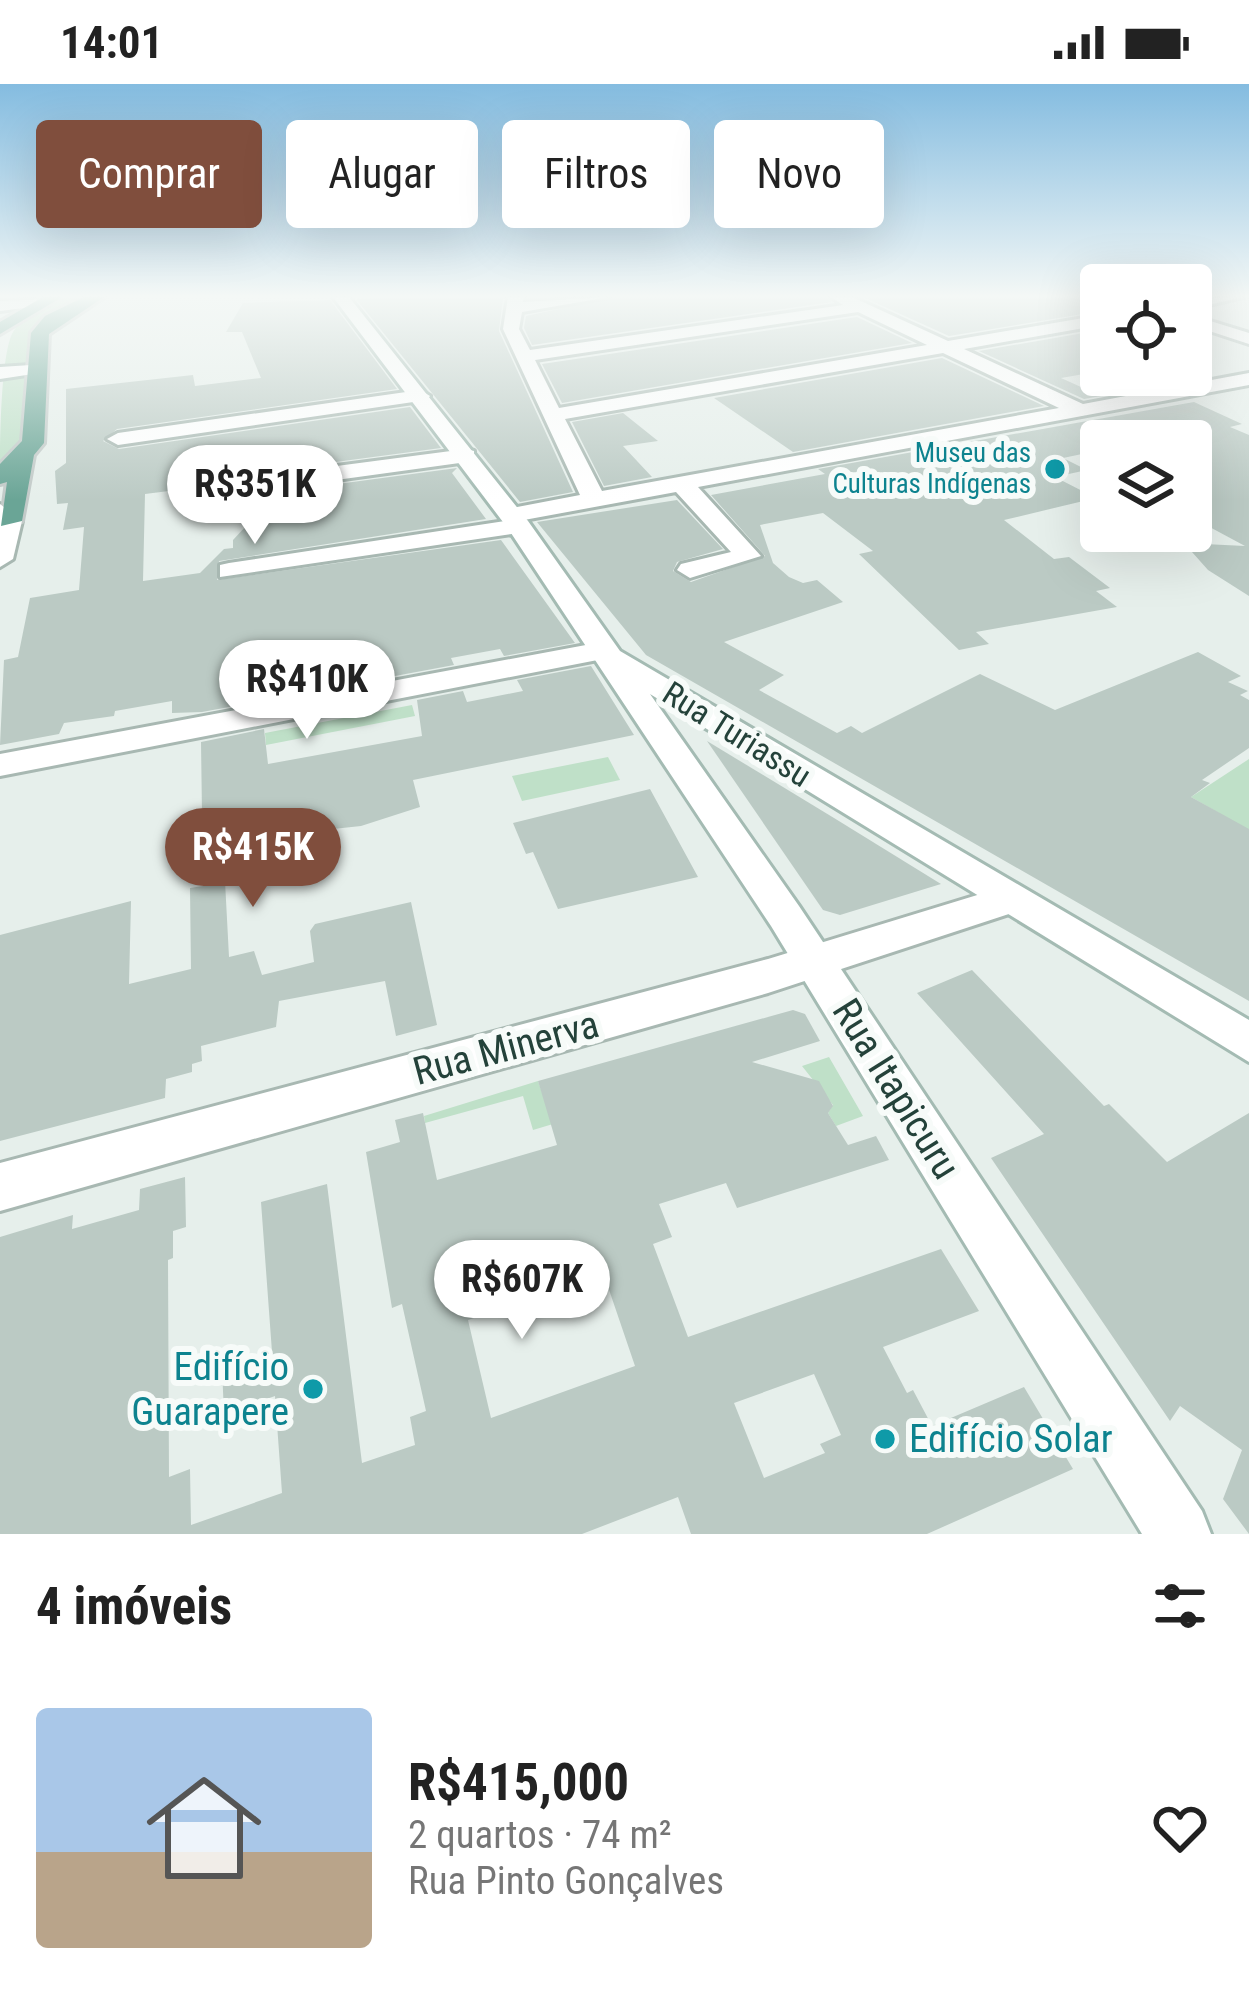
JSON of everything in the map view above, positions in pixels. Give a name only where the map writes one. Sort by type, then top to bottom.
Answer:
[{"type":"main road","points":[[5,516],[35,431],[39,365]]},
{"type":"main road","points":[[0,477],[24,457]]},
{"type":"street","name":"Rua Turiassu","points":[[395,365],[515,520],[602,651],[1249,1043]]},
{"type":"street","points":[[526,365],[593,499]]},
{"type":"street","points":[[552,415],[840,365]]},
{"type":"street","points":[[986,365],[1080,410]]},
{"type":"street","points":[[0,373],[39,368]]},
{"type":"street","points":[[229,571],[1249,379]]},
{"type":"street","points":[[118,439],[420,396]]},
{"type":"street","points":[[329,474],[466,456]]},
{"type":"street","points":[[681,483],[748,556],[690,570]]},
{"type":"street","points":[[0,559],[5,516]]},
{"type":"street","points":[[0,765],[602,651]]},
{"type":"street","name":"Rua Itapicuru","points":[[602,651],[814,961],[1179,1534]]},
{"type":"street","points":[[679,759],[737,736]]},
{"type":"street","name":"Rua Minerva","points":[[0,1187],[814,961],[1010,899]]},
{"type":"green space","points":[[5,365],[39,365],[25,447],[0,467],[1,419]]},
{"type":"green space","points":[[412,705],[415,716],[266,745],[265,733]]},
{"type":"green space","points":[[608,757],[620,780],[522,801],[512,776]]},
{"type":"green space","points":[[1249,759],[1249,842],[1219,813],[1191,797]]},
{"type":"green space","points":[[829,1057],[863,1116],[836,1126],[828,1113],[833,1105],[802,1066]]},
{"type":"green space","points":[[538,1081],[553,1124],[533,1130],[523,1096],[425,1123],[424,1116]]},
{"type":"building","points":[[255,365],[379,365],[397,389],[117,429],[103,441],[119,449],[410,407],[441,448],[328,463],[314,475],[330,485],[457,468],[452,473],[486,519],[219,561],[217,580],[501,540],[575,643],[504,656],[500,649],[451,658],[454,665],[202,712],[172,713],[172,701],[115,711],[114,716],[64,723],[59,734],[0,745],[4,660],[18,657],[30,598],[79,590],[84,527],[63,530],[68,503],[57,504],[55,471],[66,463],[66,389],[193,375],[195,386],[261,378]],"holes":[[[240,482],[246,526],[233,540],[233,548],[224,549],[200,573],[143,581],[145,494]]]},
{"type":"building","points":[[409,365],[514,365],[573,492],[520,502]]},
{"type":"building","points":[[542,365],[786,365],[562,403]]},
{"type":"building","points":[[904,365],[956,365],[1044,406],[793,452],[714,398]]},
{"type":"building","points":[[1009,365],[1080,365],[1080,375],[1061,378],[1080,387],[1080,396],[1101,396],[1084,399]]},
{"type":"building","points":[[1194,402],[1242,424],[1230,427],[1249,435],[1249,596],[1208,570],[1192,552],[1212,552],[1212,544],[1245,546],[1212,528],[1212,420],[1093,420]]},
{"type":"building","points":[[623,413],[658,441],[623,446],[652,477],[604,486],[572,422]]},
{"type":"building","points":[[1080,422],[1080,454],[1063,458],[1080,466],[1080,472],[1055,477],[1080,490],[1080,502],[1004,520],[1054,559],[1069,557],[1110,588],[1096,591],[1117,607],[976,632],[989,644],[959,650],[859,554],[873,551],[823,513],[760,525],[773,563],[803,583],[817,580],[843,602],[724,642],[784,675],[759,690],[837,733],[851,726],[862,733],[980,674],[1055,710],[1198,652],[1241,676],[1228,682],[1248,691],[1240,695],[1249,700],[1249,748],[1202,780],[1210,783],[1191,797],[1249,829],[1249,1001],[646,655],[537,522],[677,500],[723,549],[677,562],[673,571],[691,582],[765,556],[711,495],[825,474],[818,469]]},
{"type":"building","points":[[591,666],[634,735],[413,780],[420,807],[361,826],[277,835],[281,868],[225,881],[229,957],[254,951],[262,975],[314,962],[310,931],[315,924],[411,902],[437,1025],[396,1036],[385,981],[279,1001],[276,1027],[201,1046],[202,1061],[192,1064],[192,1072],[166,1079],[165,1098],[0,1141],[0,935],[131,901],[129,984],[191,969],[190,888],[203,886],[201,742],[264,729],[268,764],[422,736],[417,700],[463,691],[467,702],[523,691],[517,680]]},
{"type":"building","points":[[707,741],[941,884],[840,915],[823,910]]},
{"type":"building","points":[[650,789],[698,877],[558,909],[533,852],[526,854],[513,823]]},
{"type":"building","points":[[972,970],[1104,1106],[1109,1104],[1167,1162],[1249,1113],[1249,1534],[1223,1499],[1242,1450],[1180,1406],[1170,1421],[991,1158],[1044,1134],[917,993]]},
{"type":"building","points":[[793,1010],[805,1014],[820,1041],[752,1062],[819,1081],[833,1106],[828,1113],[848,1145],[876,1136],[889,1160],[737,1208],[726,1183],[659,1204],[672,1237],[653,1244],[688,1337],[941,1249],[979,1311],[883,1347],[907,1393],[913,1390],[932,1426],[1024,1387],[1073,1469],[927,1534],[691,1534],[678,1497],[582,1534],[0,1534],[0,1237],[73,1215],[72,1229],[139,1210],[140,1189],[185,1177],[186,1227],[173,1231],[173,1258],[168,1260],[169,1477],[190,1469],[191,1525],[282,1493],[275,1396],[224,1414],[222,1368],[272,1352],[261,1202],[327,1184],[362,1463],[415,1445],[410,1417],[426,1411],[402,1304],[392,1308],[366,1152],[400,1142],[395,1120],[423,1113],[437,1180],[557,1145],[538,1081]],"holes":[[[604,1275],[635,1366],[491,1418],[468,1320]],[[814,1374],[841,1435],[820,1444],[825,1453],[764,1478],[734,1403]]]},
{"type":"place","name":"Museu das Culturas Indígenas","points":[[1055,469]]},
{"type":"place","name":"Edifício Guarapere","points":[[313,1389]]},
{"type":"place","name":"Edifício Solar","points":[[885,1439]]}]
